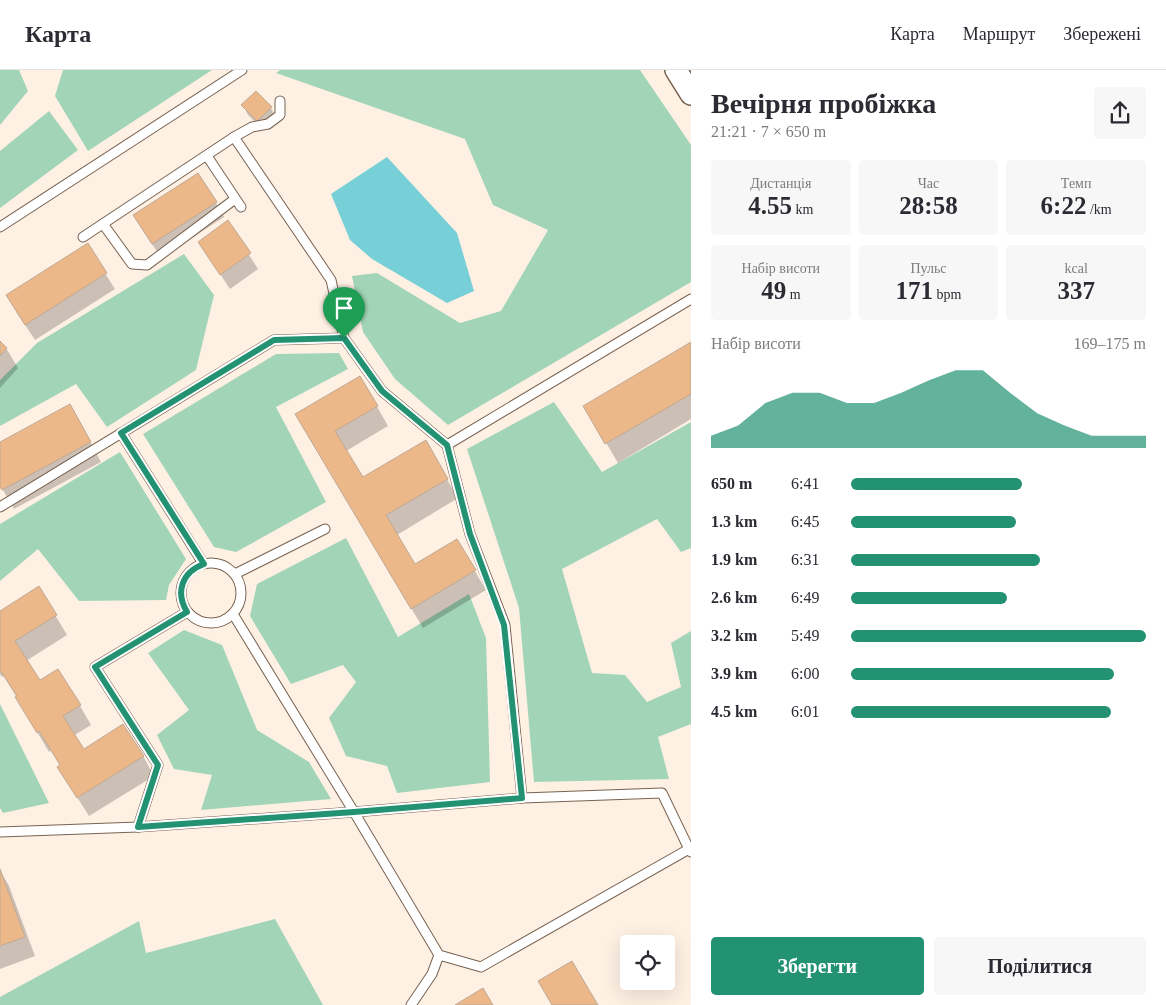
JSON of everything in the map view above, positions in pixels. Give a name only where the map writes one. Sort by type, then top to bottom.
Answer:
[{"type":"street","points":[[676,70],[691,94]]},
{"type":"lane","points":[[0,227],[242,70]]},
{"type":"lane","points":[[83,237],[234,137],[252,127],[268,124],[280,115],[280,101]]},
{"type":"lane","points":[[234,137],[331,280],[344,338],[382,391],[447,445],[470,534],[504,625],[522,798]]},
{"type":"lane","points":[[103,224],[132,264],[147,265],[238,203],[207,156]]},
{"type":"lane","points":[[447,445],[691,299]]},
{"type":"lane","points":[[0,507],[274,340],[344,338]]},
{"type":"lane","points":[[121,433],[204,564]]},
{"type":"lane","points":[[235,574],[325,529]]},
{"type":"lane","points":[[221,564],[235,574],[241,590],[238,607],[226,620],[209,624],[193,618],[182,605],[180,596],[183,579],[195,566],[221,564]]},
{"type":"lane","points":[[138,827],[158,765],[95,667],[187,612]]},
{"type":"lane","points":[[0,832],[138,827],[354,812],[522,798],[662,793],[690,851],[481,968],[439,955],[354,812],[233,614]]},
{"type":"lane","points":[[411,1005],[432,974],[439,955]]},
{"type":"green space","points":[[0,70],[19,70],[28,91],[0,125]]},
{"type":"green space","points":[[63,70],[212,70],[88,151],[55,96]]},
{"type":"green space","points":[[280,70],[640,70],[691,145],[691,282],[448,425],[395,379],[363,332],[352,276],[377,273],[460,323],[501,311],[548,230],[493,205],[465,139],[276,73]]},
{"type":"green space","points":[[49,111],[78,150],[0,208],[0,151]]},
{"type":"green space","points":[[184,254],[214,295],[196,370],[107,427],[76,384],[0,426],[0,380],[37,343]]},
{"type":"green space","points":[[339,353],[348,369],[276,407],[326,502],[236,552],[214,547],[143,434],[276,354]]},
{"type":"green space","points":[[554,402],[602,472],[691,422],[691,548],[681,552],[657,519],[562,569],[592,673],[625,675],[647,702],[681,687],[671,643],[691,631],[691,724],[658,737],[669,779],[534,782],[519,608],[467,449]]},
{"type":"green space","points":[[120,452],[186,559],[169,585],[166,600],[79,601],[38,549],[0,581],[0,524]]},
{"type":"green space","points":[[346,538],[398,637],[469,594],[486,638],[490,782],[397,793],[387,766],[346,756],[329,718],[356,682],[343,665],[291,684],[250,616],[257,584]]},
{"type":"green space","points":[[184,630],[222,645],[257,730],[309,762],[331,799],[201,810],[212,775],[174,769],[157,735],[189,710],[148,653]]},
{"type":"green space","points":[[0,704],[49,803],[3,813],[0,808]]},
{"type":"green space","points":[[275,919],[323,1005],[0,1005],[0,997],[139,921],[146,953]]},
{"type":"water","points":[[387,157],[457,233],[474,291],[447,303],[372,259],[350,240],[331,194]]},
{"type":"building","points":[[256,91],[272,107],[257,121],[241,105]]},
{"type":"building","points":[[198,173],[217,202],[152,244],[133,215]]},
{"type":"building","points":[[228,220],[251,253],[220,275],[198,242]]},
{"type":"building","points":[[88,243],[107,273],[25,325],[6,295]]},
{"type":"building","points":[[0,341],[7,348],[0,356]]},
{"type":"building","points":[[691,342],[691,394],[605,444],[583,406]]},
{"type":"building","points":[[360,376],[378,406],[335,431],[363,477],[426,440],[448,479],[386,515],[415,564],[457,539],[476,570],[411,609],[295,414]]},
{"type":"building","points":[[70,404],[91,442],[2,490],[0,487],[0,442]]},
{"type":"building","points":[[39,586],[57,615],[15,641],[40,680],[58,669],[81,705],[63,716],[84,749],[123,724],[144,756],[77,798],[57,767],[60,765],[39,731],[37,733],[0,670],[0,611]]},
{"type":"building","points":[[0,869],[25,937],[0,946]]},
{"type":"building","points":[[572,961],[598,1005],[552,1005],[538,981]]},
{"type":"building","points":[[483,988],[493,1005],[455,1005]]},
{"type":"route","points":[[344,338],[382,391],[447,445],[470,534],[504,625],[522,798],[138,827],[158,765],[95,667],[187,612],[182,605],[180,596],[183,579],[195,566],[204,564],[121,433],[274,340],[344,338]]}]
